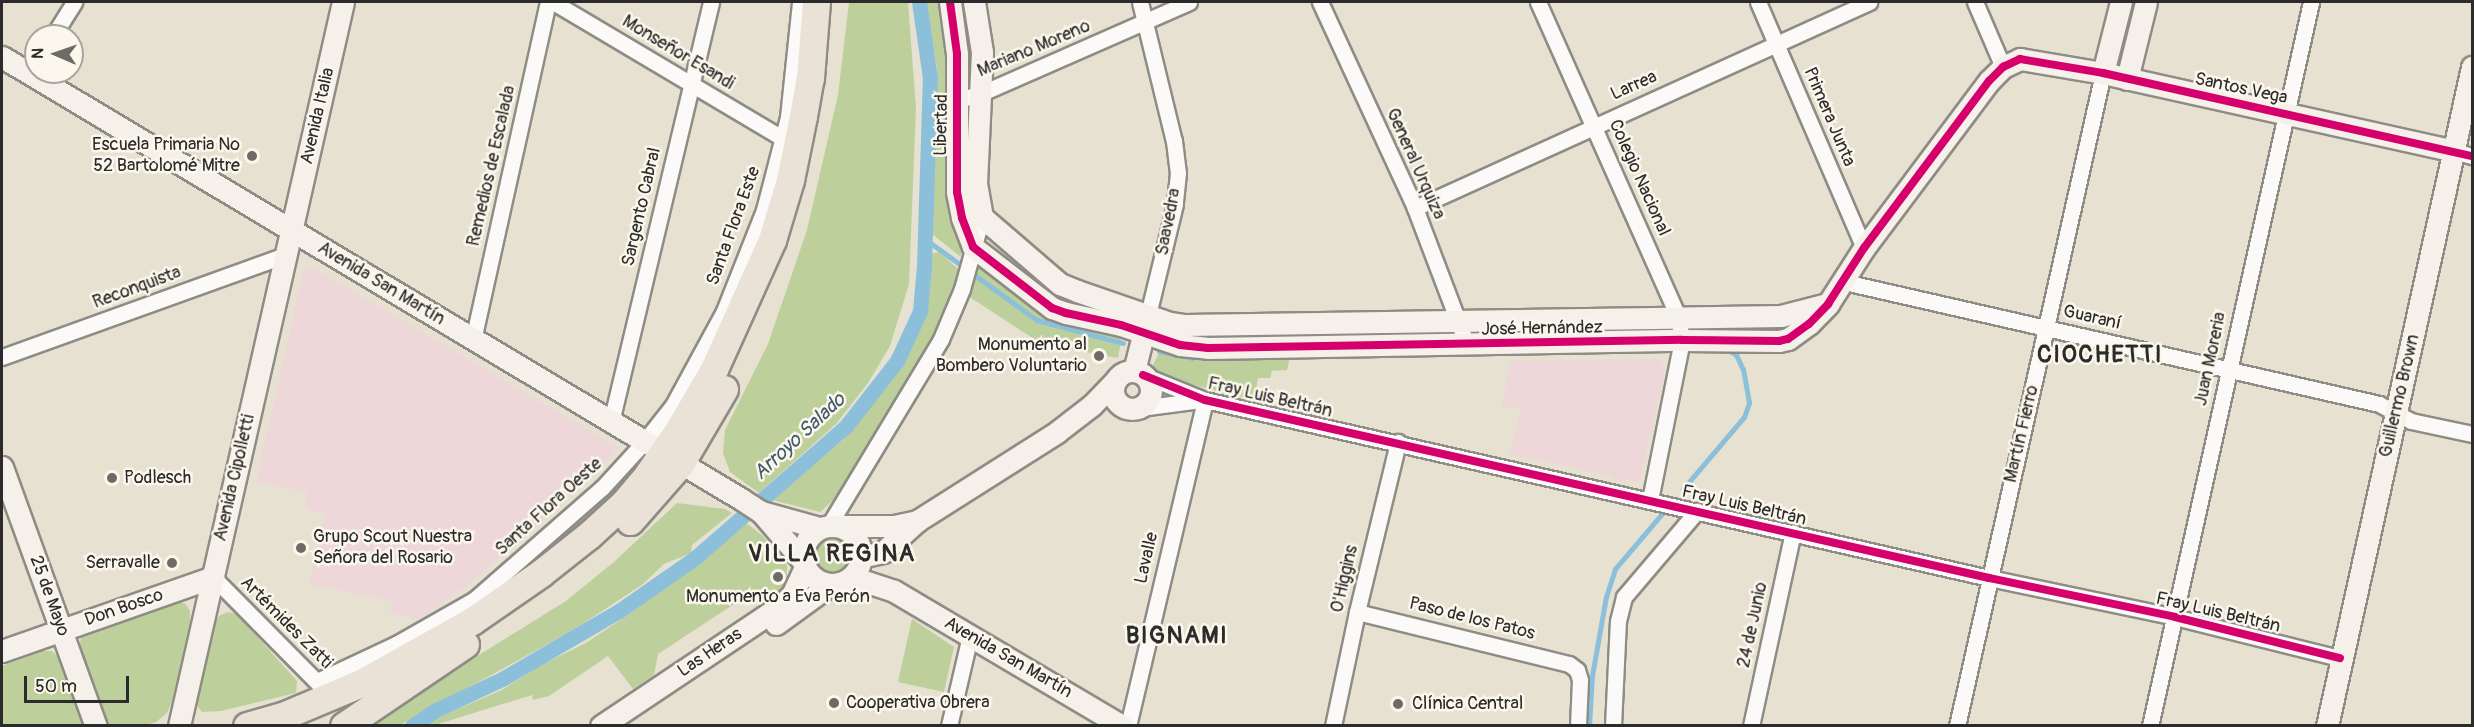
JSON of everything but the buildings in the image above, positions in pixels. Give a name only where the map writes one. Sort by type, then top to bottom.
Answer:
[{"type":"highway","points":[[344,726],[566,576],[627,525],[663,453],[714,369],[772,240],[797,152],[810,78],[816,2]]},
{"type":"highway","points":[[247,726],[285,716],[324,689],[433,644],[542,573],[624,503],[663,453],[711,413],[743,351],[774,282],[799,212],[827,81],[833,2]]},
{"type":"street","points":[[60,24],[74,2]]},
{"type":"street","name":"Avenida Italia","points":[[292,231],[343,2]]},
{"type":"street","name":"Monseñor Esandi","points":[[550,2],[784,138]]},
{"type":"street","name":"Remedios de Escalada","points":[[473,340],[550,2]]},
{"type":"street","name":"Sargento Cabral","points":[[611,422],[711,2]]},
{"type":"street","name":"Santa Flora Este","points":[[663,453],[673,405],[723,311],[764,210],[784,138],[795,69],[800,2]]},
{"type":"street","name":"Libertad","points":[[950,2],[957,54],[957,192],[971,254]]},
{"type":"street","name":"Libertad","points":[[828,527],[934,352],[956,307],[982,217],[976,183],[982,93],[982,52],[974,2]]},
{"type":"street","name":"Saavedra","points":[[1131,375],[1146,324],[1175,204],[1178,173],[1174,141],[1140,2]]},
{"type":"street","name":"Mariano Moreno","points":[[958,100],[982,93],[1189,2]]},
{"type":"street","name":"General Urquiza","points":[[1320,2],[1415,208],[1467,345]]},
{"type":"street","name":"Colegio Nacional","points":[[1538,2],[1595,125],[1678,318],[1682,340]]},
{"type":"street","name":"Primera Junta","points":[[1758,2],[1863,248]]},
{"type":"street","name":"Larrea","points":[[1415,208],[1869,2]]},
{"type":"street","points":[[1975,2],[2004,67]]},
{"type":"street","name":"Martín Fierro","points":[[1957,726],[2103,73],[2121,2]]},
{"type":"street","points":[[2127,80],[2146,2]]},
{"type":"street","name":"Juan Moreria","points":[[2150,726],[2311,2]]},
{"type":"street","name":"Avenida San Martín","points":[[2,57],[24,66]]},
{"type":"street","name":"Santos Vega","points":[[2004,67],[2020,59],[2103,73],[2463,154]]},
{"type":"street","name":"José Hernández","points":[[982,217],[1060,284],[1146,324],[1180,345],[1208,348],[1682,340],[1779,341],[1788,339],[1809,324],[1828,303],[1863,248],[1989,81],[2004,67]]},
{"type":"street","name":"Guillermo Brown","points":[[2327,726],[2340,658],[2397,413],[2463,154],[2472,67]]},
{"type":"street","name":"Avenida San Martín","points":[[57,84],[292,231],[741,499],[761,512],[804,564]]},
{"type":"street","name":"Avenida Cipolletti","points":[[179,726],[292,231]]},
{"type":"street","name":"José Hernández","points":[[971,254],[1052,308],[1146,324],[1458,323],[1588,318],[1781,316],[1828,303]]},
{"type":"street","name":"Reconquista","points":[[2,357],[286,255]]},
{"type":"street","name":"Guaraní","points":[[1840,281],[2379,404],[2411,421],[2472,434]]},
{"type":"street","points":[[1588,318],[1589,343]]},
{"type":"street","points":[[1650,500],[1682,340]]},
{"type":"street","points":[[1131,375],[1150,382],[1152,392],[1148,402],[1135,409],[1121,406],[1114,399],[1113,389],[1131,375]]},
{"type":"street","name":"Fray Luis Beltrán","points":[[860,558],[883,552],[917,521],[1057,432],[1131,375],[1205,400],[1989,578],[2175,617],[2340,658]]},
{"type":"street","name":"Fray Luis Beltrán","points":[[1057,432],[1101,416],[1205,400]]},
{"type":"street","name":"Lavalle","points":[[1128,726],[1205,400]]},
{"type":"street","name":"O'Higgins","points":[[1333,726],[1357,612],[1398,442]]},
{"type":"street","name":"25 de Mayo","points":[[2,467],[96,726]]},
{"type":"street","points":[[1613,726],[1618,621],[1624,597],[1697,511]]},
{"type":"street","name":"Avenida San Martín","points":[[761,512],[828,527]]},
{"type":"street","name":"Fray Luis Beltrán","points":[[828,527],[894,526],[917,521]]},
{"type":"street","points":[[828,527],[855,537],[860,558],[857,570],[838,583],[816,580],[804,564],[805,542],[828,527]]},
{"type":"street","name":"24 de Junio","points":[[1751,726],[1792,532]]},
{"type":"street","name":"Avenida San Martín","points":[[860,558],[875,565],[894,591]]},
{"type":"street","name":"Las Heras","points":[[601,726],[782,605],[793,593],[804,564]]},
{"type":"street","name":"Don Bosco","points":[[2,651],[213,577]]},
{"type":"street","name":"Artémides Zatti","points":[[213,577],[324,689]]},
{"type":"street","name":"Avenida San Martín","points":[[838,583],[867,582],[894,591],[1122,726]]},
{"type":"street","name":"Las Heras","points":[[623,726],[838,583]]},
{"type":"street","name":"Paso de los Patos","points":[[1357,612],[1562,661],[1577,670],[1581,689],[1578,726]]},
{"type":"street","points":[[949,726],[970,636]]},
{"type":"shaded area","points":[[315,269],[619,448],[542,521],[473,581],[419,619],[390,613],[392,601],[309,584],[325,514],[305,509],[308,492],[256,482],[304,270]]},
{"type":"shaded area","points":[[1660,359],[1665,369],[1640,482],[1623,479],[1622,482],[1612,479],[1612,476],[1509,454],[1522,409],[1502,406],[1510,361]]},
{"type":"green space","points":[[849,2],[908,2],[916,108],[909,284],[890,346],[868,383],[836,424],[759,493],[730,472],[723,453],[725,430],[768,344],[807,230],[838,95]]},
{"type":"green space","points":[[926,2],[943,2],[949,54],[951,204],[962,247],[961,257],[932,234],[927,214],[937,69]]},
{"type":"green space","points":[[940,252],[959,270],[951,305],[934,343],[838,496],[820,512],[772,500],[844,439],[867,412],[906,352],[920,320],[928,287],[929,254]]},
{"type":"green space","points":[[985,268],[1119,334],[1121,341],[1118,358],[1042,344],[968,296],[975,271]]},
{"type":"green space","points":[[1191,328],[1452,328],[1452,337],[1191,337]]},
{"type":"green space","points":[[1160,351],[1196,358],[1290,357],[1287,370],[1272,371],[1270,378],[1258,378],[1254,400],[1158,376],[1153,370],[1153,365]]},
{"type":"green space","points":[[626,473],[619,490],[578,532],[485,596]]},
{"type":"green space","points":[[677,503],[725,509],[732,513],[692,545],[691,553],[664,564],[643,584],[575,629],[400,725],[364,726],[566,601],[615,561]]},
{"type":"green space","points":[[745,522],[763,536],[787,565],[787,585],[779,593],[754,591],[658,654],[654,675],[633,689],[608,656],[549,696],[533,700],[532,695],[435,725],[418,726],[502,690],[539,666],[586,643],[635,610],[711,553]]},
{"type":"green space","points":[[831,533],[846,539],[852,554],[846,569],[831,575],[816,569],[810,554],[816,539]]},
{"type":"green space","points":[[175,601],[186,604],[190,612],[190,622],[172,702],[167,713],[156,722],[146,725],[108,726],[79,652],[81,637]]},
{"type":"green space","points":[[228,612],[237,614],[297,681],[296,693],[221,711],[202,712],[196,704],[196,695],[213,625],[219,616]]},
{"type":"green space","points":[[912,619],[954,647],[944,692],[898,682]]},
{"type":"green space","points":[[43,651],[52,651],[57,656],[83,725],[2,725],[2,666]]},
{"type":"waterway","name":"Arroyo Salado","points":[[412,726],[436,710],[502,679],[619,611],[696,557],[846,426],[897,361],[920,311],[924,265],[930,78],[919,2]]},
{"type":"waterway","points":[[924,238],[1037,320],[1123,343]]},
{"type":"waterway","points":[[1683,489],[1744,417],[1749,403],[1743,370],[1736,355],[1725,349]]},
{"type":"waterway","points":[[1159,351],[1192,358],[1207,358]]},
{"type":"waterway","points":[[1589,726],[1592,676],[1606,597],[1615,569],[1667,508]]},
{"type":"cycle path","points":[[950,2],[957,54],[957,192],[962,218],[973,247],[1052,308],[1121,325],[1180,345],[1208,348],[1682,340],[1779,341],[1788,339],[1809,324],[1828,304],[1864,248],[1989,81],[2003,67],[2020,59],[2103,73],[2472,156]]},
{"type":"cycle path","points":[[1143,375],[1205,400],[1989,578],[2175,617],[2340,658]]},
{"type":"place","name":"Escuela Primaria Nº 52 Bartolomé Mitre","points":[[252,156]]},
{"type":"place","name":"Monumento al Bombero Voluntario","points":[[1099,356]]},
{"type":"place","name":"Podlesch","points":[[112,478]]},
{"type":"place","name":"Grupo Scout Nuestra Señora del Rosario","points":[[301,548]]},
{"type":"place","name":"Serravalle","points":[[172,563]]},
{"type":"place","name":"Monumento a Eva Perón","points":[[778,577]]},
{"type":"place","name":"Cooperativa Obrera","points":[[834,703]]},
{"type":"place","name":"Clínica Central","points":[[1398,704]]},
{"type":"district","name":"CIOCHETTI","points":[[2100,355]]},
{"type":"district","name":"VILLA REGINA","points":[[832,554]]},
{"type":"district","name":"BIGNAMI","points":[[1177,636]]}]
